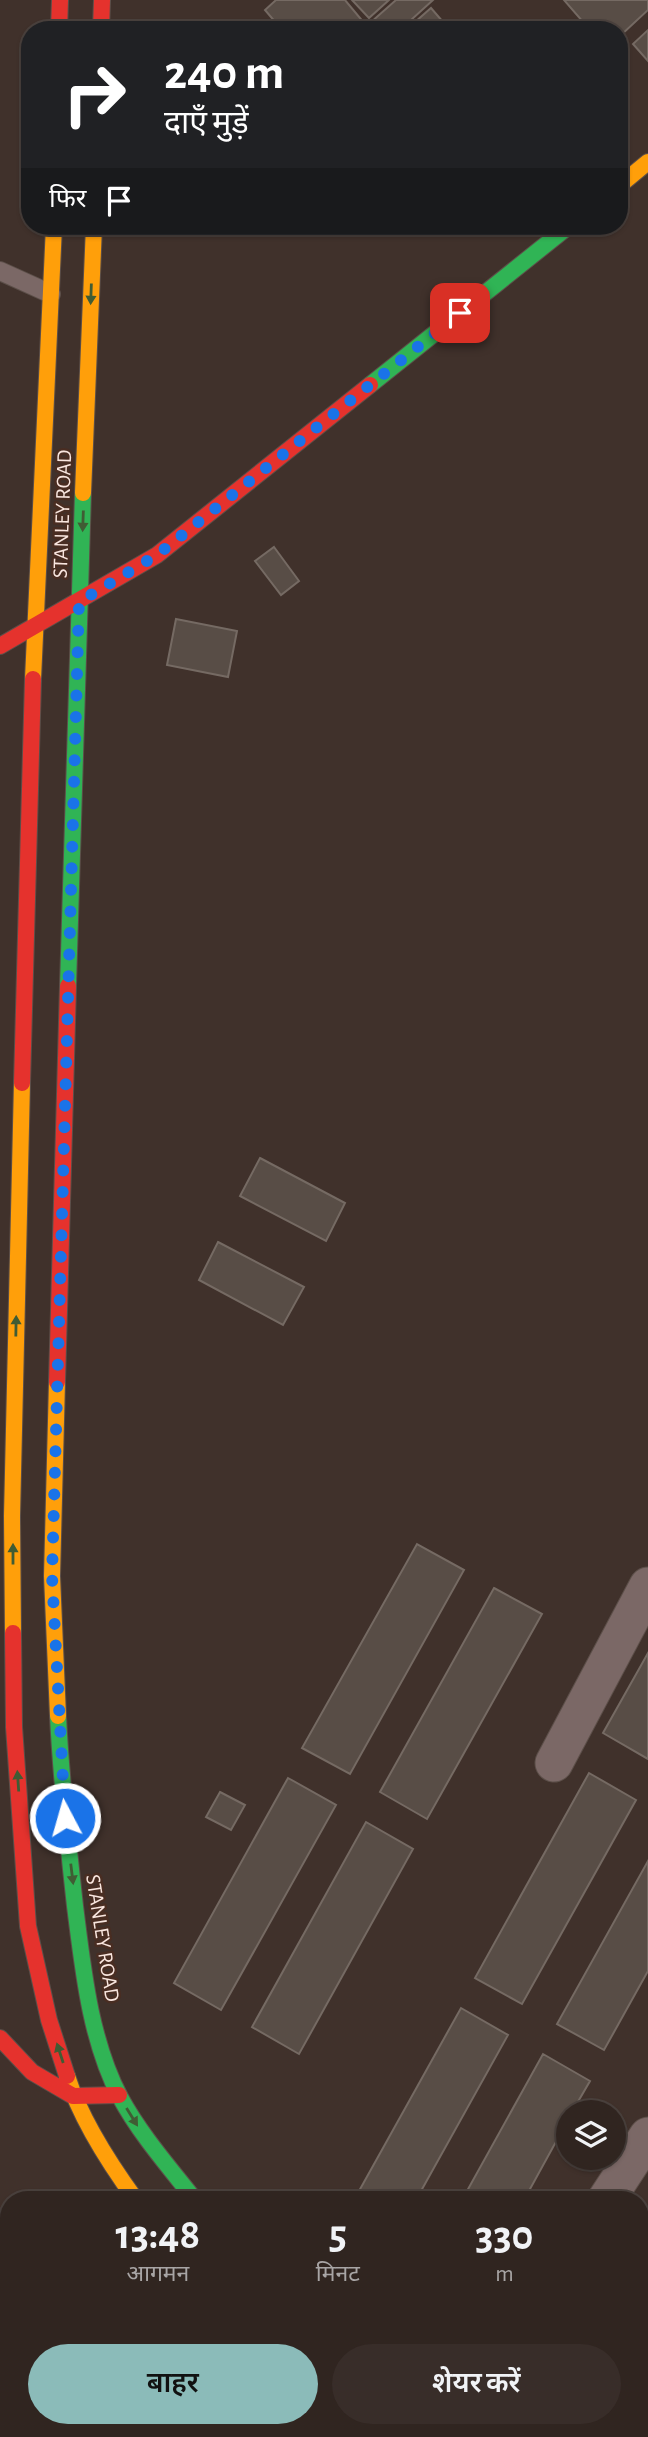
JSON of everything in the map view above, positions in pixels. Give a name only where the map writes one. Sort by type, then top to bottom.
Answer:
[{"type":"main road","points":[[59,21],[60,0]]},
{"type":"main road","points":[[101,21],[102,0]]},
{"type":"main road","points":[[628,178],[648,162]]},
{"type":"main road","name":"STANLEY ROAD","points":[[54,235],[34,627],[12,1516],[14,1727],[28,1926],[49,2020],[73,2096],[116,2173],[129,2191]]},
{"type":"main road","name":"STANLEY ROAD","points":[[94,235],[79,602],[52,1576],[61,1790],[85,1983],[102,2047],[118,2095],[137,2125],[188,2191]]},
{"type":"main road","points":[[0,646],[157,555],[558,235]]},
{"type":"main road","points":[[0,2038],[32,2072],[73,2096],[118,2095]]},
{"type":"street","points":[[554,1763],[648,1586]]},
{"type":"street","points":[[612,2191],[648,2136]]},
{"type":"lane","points":[[0,271],[52,294]]},
{"type":"building","points":[[276,0],[345,0],[362,21],[274,21],[265,10]]},
{"type":"building","points":[[352,0],[389,0],[369,18]]},
{"type":"building","points":[[396,0],[433,0],[410,21],[372,21]]},
{"type":"building","points":[[564,0],[648,0],[648,10],[628,29],[628,21],[582,21]]},
{"type":"building","points":[[431,8],[442,21],[416,21]]},
{"type":"building","points":[[648,30],[648,61],[633,44]]},
{"type":"building","points":[[274,547],[299,581],[281,595],[255,561]]},
{"type":"building","points":[[176,619],[237,631],[228,677],[167,665]]},
{"type":"building","points":[[260,1158],[345,1203],[326,1241],[240,1196]]},
{"type":"building","points":[[218,1242],[304,1287],[283,1325],[199,1280]]},
{"type":"building","points":[[417,1544],[464,1570],[350,1774],[302,1748]]},
{"type":"building","points":[[494,1588],[542,1614],[427,1819],[380,1792]]},
{"type":"building","points":[[648,1653],[648,1759],[603,1733]]},
{"type":"building","points":[[589,1773],[636,1800],[522,2004],[475,1978]]},
{"type":"building","points":[[288,1778],[336,1805],[221,2010],[174,1983]]},
{"type":"building","points":[[220,1792],[245,1805],[231,1830],[206,1817]]},
{"type":"building","points":[[366,1822],[413,1849],[299,2054],[252,2027]]},
{"type":"building","points":[[648,1861],[648,1971],[604,2050],[557,2024]]},
{"type":"building","points":[[461,2008],[508,2035],[421,2191],[359,2191]]},
{"type":"building","points":[[543,2054],[590,2081],[579,2100],[556,2100],[556,2142],[529,2191],[467,2191]]},
{"type":"traffic: fast","points":[[370,385],[558,235]]},
{"type":"traffic: fast","points":[[68,986],[83,493]]},
{"type":"traffic: fast","points":[[58,1716],[75,1906],[89,2004],[101,2052],[120,2097],[136,2124],[188,2191]]},
{"type":"traffic: slow","points":[[628,178],[648,162]]},
{"type":"traffic: slow","points":[[33,679],[54,235]]},
{"type":"traffic: slow","points":[[83,493],[94,235]]},
{"type":"traffic: slow","points":[[13,1633],[12,1516],[22,1083]]},
{"type":"traffic: slow","points":[[57,1382],[52,1576],[58,1716]]},
{"type":"traffic: slow","points":[[67,2076],[97,2141],[130,2191]]},
{"type":"traffic: jam","points":[[59,21],[60,0]]},
{"type":"traffic: jam","points":[[101,21],[102,0]]},
{"type":"traffic: jam","points":[[0,646],[157,555],[370,385]]},
{"type":"traffic: jam","points":[[22,1083],[33,679]]},
{"type":"traffic: jam","points":[[57,1382],[68,986]]},
{"type":"traffic: jam","points":[[13,1633],[14,1727],[28,1926],[49,2020],[67,2076]]},
{"type":"traffic: jam","points":[[0,2038],[32,2072],[73,2096],[119,2095]]},
{"type":"route","points":[[65,1818],[61,1790],[52,1576],[79,602],[157,555],[460,313]]}]
